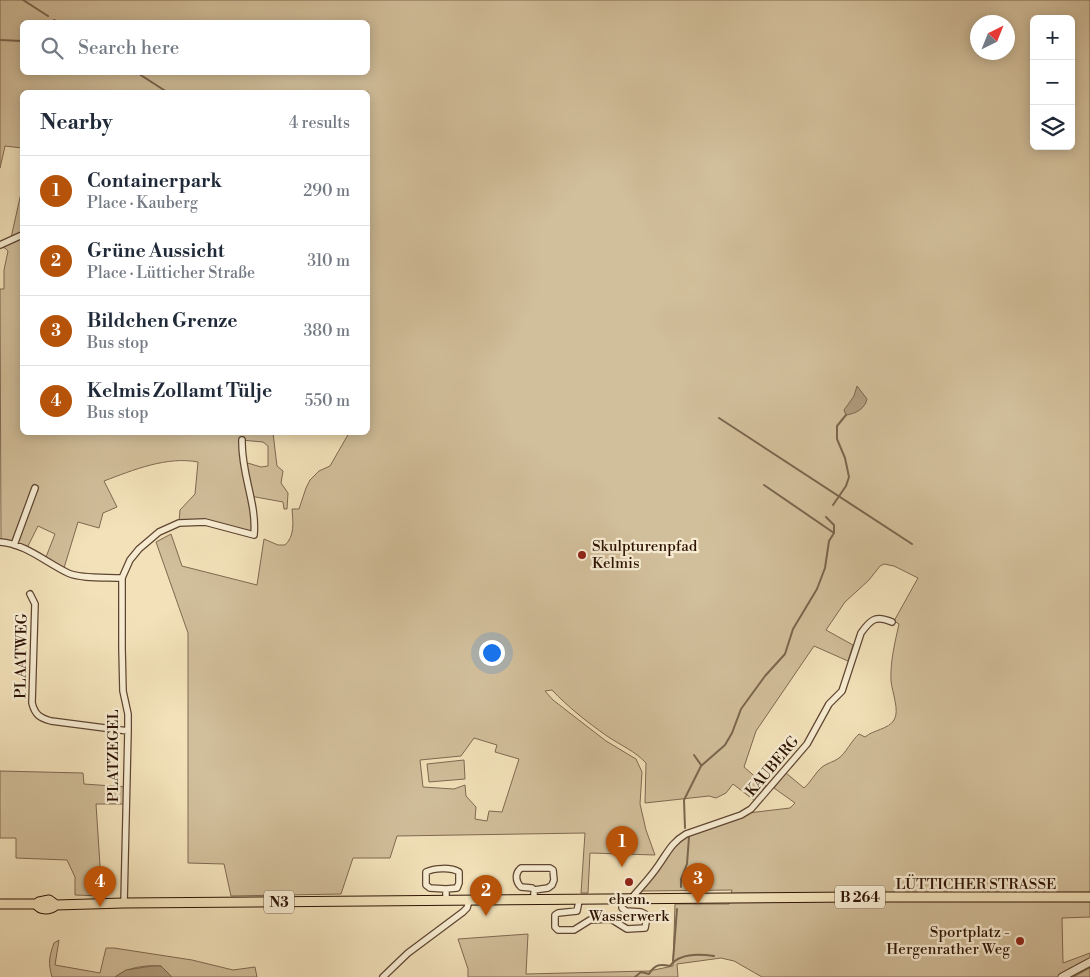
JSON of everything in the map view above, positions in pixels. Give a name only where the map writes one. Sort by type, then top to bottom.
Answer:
[{"type":"main road","name":"LÜTTICHER STRASSE","points":[[0,904],[36,904],[44,910],[56,904],[124,903],[1090,897]]},
{"type":"street","points":[[0,245],[20,236]]},
{"type":"street","points":[[0,542],[14,545],[38,555],[76,576],[122,578],[130,560],[139,549],[159,532],[179,523],[204,522],[254,534],[254,515],[243,466],[242,440]]},
{"type":"street","points":[[14,545],[35,488]]},
{"type":"street","name":"PLATZEGEL","points":[[122,578],[123,691],[128,714],[124,903]]},
{"type":"street","name":"PLAATWEG","points":[[30,594],[34,604],[32,703],[37,715],[42,719],[51,721],[128,731]]},
{"type":"street","name":"KAUBERG","points":[[626,900],[658,867],[666,852],[679,838],[693,831],[741,815],[751,809],[807,744],[829,704],[842,691],[861,633],[866,626],[876,618],[884,618],[892,622]]},
{"type":"street","points":[[522,868],[550,868],[553,870],[554,880],[552,885],[534,890],[517,884],[516,876],[518,871],[522,868]]},
{"type":"street","points":[[455,869],[459,872],[457,888],[446,889],[430,888],[426,885],[426,872],[430,870],[455,869]]},
{"type":"street","points":[[446,889],[446,901]]},
{"type":"street","points":[[534,890],[534,900]]},
{"type":"street","points":[[383,977],[408,953],[463,912],[467,908],[469,900]]},
{"type":"street","points":[[579,901],[577,911],[555,915],[555,927],[558,930],[574,930],[590,920],[611,919],[627,929],[645,928],[647,918],[645,914],[626,911],[622,908],[626,900]]},
{"type":"street","points":[[1062,977],[1090,962]]},
{"type":"shaded area","points":[[0,0],[1090,0],[1090,917],[1062,918],[1063,963],[1090,953],[1090,977],[762,977],[734,961],[721,958],[677,964],[678,977],[468,977],[468,969],[458,939],[528,934],[526,974],[649,971],[673,966],[675,904],[729,904],[732,890],[642,891],[674,845],[688,835],[748,813],[790,808],[795,803],[774,788],[786,773],[804,788],[822,767],[841,756],[859,734],[865,737],[892,723],[894,720],[896,707],[891,681],[891,667],[899,624],[894,621],[918,578],[894,566],[884,564],[845,602],[826,630],[853,645],[848,661],[814,646],[756,731],[744,767],[767,787],[755,801],[733,784],[726,793],[716,798],[709,796],[645,803],[646,763],[585,720],[552,690],[545,691],[553,700],[606,741],[636,759],[642,772],[640,804],[646,830],[655,855],[590,853],[588,893],[581,893],[585,833],[397,836],[390,858],[353,858],[341,894],[231,896],[224,864],[188,863],[188,633],[156,542],[171,534],[182,566],[257,585],[264,539],[278,545],[285,545],[292,533],[292,509],[299,509],[310,480],[319,471],[330,466],[348,435],[370,435],[370,90],[20,90],[20,148],[5,146],[0,168]],"holes":[[[474,738],[497,745],[495,752],[519,759],[502,812],[489,811],[487,821],[475,819],[476,807],[466,796],[465,785],[454,789],[423,787],[420,760],[461,756]]]},
{"type":"shaded area","points":[[20,198],[20,234],[11,238]]},
{"type":"shaded area","points":[[20,238],[20,435],[273,435],[277,466],[283,471],[281,483],[288,493],[287,509],[284,509],[283,502],[250,496],[254,535],[205,522],[179,523],[180,510],[195,494],[198,462],[162,462],[104,481],[117,507],[103,513],[99,528],[78,522],[64,568],[46,557],[55,534],[38,526],[27,548],[1,540],[0,289],[4,289],[4,270],[8,251],[0,247]],"holes":[[[241,440],[263,442],[268,446],[268,466],[261,467],[241,461]]]},
{"type":"shaded area","points":[[857,386],[867,399],[866,403],[859,410],[846,415],[844,410],[854,396]]},
{"type":"shaded area","points":[[464,760],[465,779],[429,782],[427,764]]},
{"type":"shaded area","points":[[0,771],[83,773],[84,784],[127,787],[126,804],[96,804],[102,896],[75,895],[75,877],[67,860],[16,858],[16,838],[0,838]]},
{"type":"shaded area","points":[[59,940],[55,965],[100,973],[106,948],[114,948],[192,960],[233,970],[255,967],[257,977],[172,977],[161,966],[143,966],[131,969],[115,977],[52,977],[50,956],[54,943]]},
{"type":"shaded area","points":[[161,966],[172,977],[115,977],[126,970]]},
{"type":"waterway","points":[[23,0],[48,16]]},
{"type":"waterway","points":[[0,40],[20,41]]},
{"type":"waterway","points":[[141,75],[164,90]]},
{"type":"waterway","points":[[833,505],[846,486],[849,477],[845,458],[837,439],[837,426],[846,415]]},
{"type":"waterway","points":[[719,418],[912,544]]},
{"type":"waterway","points":[[764,485],[834,533]]},
{"type":"waterway","points":[[685,828],[684,800],[701,766],[725,745],[732,733],[741,709],[765,676],[785,654],[793,629],[817,589],[825,568],[829,541],[834,533],[834,525],[826,517]]},
{"type":"waterway","points":[[694,755],[701,765]]},
{"type":"waterway","points":[[681,887],[681,879],[687,864],[689,837]]},
{"type":"waterway","points":[[673,961],[677,909]]},
{"type":"waterway","points":[[635,977],[641,972],[649,974],[653,968],[658,966],[670,966],[684,957],[697,955],[714,956]]},
{"type":"waterway","points":[[1072,977],[1090,967]]},
{"type":"place","name":"Skulpturenpfad Kelmis","points":[[582,555]]},
{"type":"place","name":"Containerpark","points":[[622,867]]},
{"type":"place","name":"ehem. Wasserwerk","points":[[629,882]]},
{"type":"place","name":"Bildchen Grenze","points":[[698,904]]},
{"type":"place","name":"Kelmis Zollamt Tülje","points":[[100,907]]},
{"type":"place","name":"Grüne Aussicht","points":[[486,916]]},
{"type":"place","name":"Sportplatz - Hergenrather Weg","points":[[1020,941]]}]
